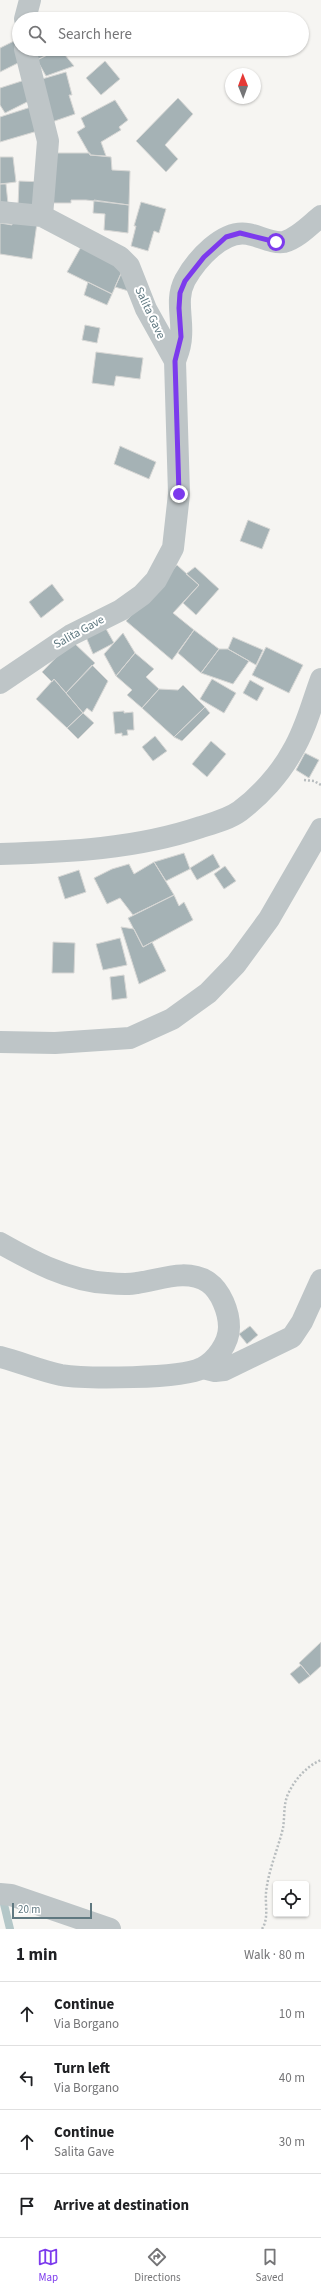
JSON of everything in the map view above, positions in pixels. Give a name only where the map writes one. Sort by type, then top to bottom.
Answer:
[{"type":"street","points":[[27,12],[30,0]]},
{"type":"street","points":[[0,212],[42,216],[48,140],[27,56]]},
{"type":"street","name":"Salita Gave","points":[[0,683],[71,635],[121,610],[142,595],[156,580],[167,561],[176,534],[179,494],[175,361],[151,319],[126,262],[42,216]]},
{"type":"street","points":[[175,361],[181,337],[179,308],[180,293],[185,281],[204,257],[226,237],[234,234],[248,234],[276,242],[283,242],[306,230],[321,216]]},
{"type":"street","points":[[0,854],[62,852],[141,842],[181,834],[224,820],[239,811],[275,777],[292,752],[313,704],[321,679]]},
{"type":"street","points":[[0,1042],[55,1043],[130,1038],[172,1019],[208,993],[236,964],[269,919],[321,829]]},
{"type":"street","points":[[0,1243],[55,1270],[93,1281],[135,1284],[174,1276],[192,1275],[208,1282],[225,1306],[229,1319],[229,1333],[217,1357],[203,1368],[190,1373],[98,1377],[61,1375],[0,1357]]},
{"type":"street","points":[[203,1368],[224,1370],[292,1337],[302,1322],[321,1280]]},
{"type":"street","points":[[0,1894],[11,1895],[110,1929]]},
{"type":"path","points":[[262,1929],[267,1914],[266,1892],[283,1826],[286,1801],[289,1792],[303,1772],[312,1764],[321,1760]]},
{"type":"building","points":[[12,42],[12,56],[23,56],[24,60],[0,72],[0,48]]},
{"type":"building","points":[[35,56],[45,56],[37,60]]},
{"type":"building","points":[[45,56],[66,56],[74,66],[46,76],[37,60]]},
{"type":"building","points":[[105,61],[120,79],[101,95],[86,78]]},
{"type":"building","points":[[66,72],[72,95],[69,95],[75,114],[46,124],[42,79]]},
{"type":"building","points":[[28,79],[33,99],[5,113],[0,105],[0,88]]},
{"type":"building","points":[[178,98],[193,114],[165,145],[178,159],[166,172],[136,141]]},
{"type":"building","points":[[115,100],[128,120],[119,127],[121,130],[101,142],[106,156],[90,155],[77,132],[85,127],[81,118]]},
{"type":"building","points":[[34,106],[41,130],[0,142],[0,117]]},
{"type":"building","points":[[52,153],[90,153],[90,155],[111,157],[112,170],[130,171],[129,205],[86,200],[71,200],[71,203],[52,203]]},
{"type":"building","points":[[0,157],[13,157],[16,182],[0,184]]},
{"type":"building","points":[[19,181],[44,182],[41,210],[18,206]]},
{"type":"building","points":[[0,184],[6,184],[8,204],[0,204]]},
{"type":"building","points":[[94,200],[129,205],[128,233],[104,230],[105,214],[93,213]]},
{"type":"building","points":[[141,202],[166,209],[159,233],[154,231],[148,251],[131,246],[136,226],[134,226]]},
{"type":"building","points":[[12,221],[37,223],[32,259],[0,254],[0,223],[12,225]]},
{"type":"building","points":[[81,247],[123,269],[112,294],[67,272]]},
{"type":"building","points":[[123,269],[132,292],[115,287]]},
{"type":"building","points":[[88,282],[112,294],[107,305],[84,295]]},
{"type":"building","points":[[85,325],[100,328],[97,343],[82,340]]},
{"type":"building","points":[[96,352],[143,358],[140,379],[116,376],[114,386],[92,383]]},
{"type":"building","points":[[120,446],[156,462],[149,479],[114,464]]},
{"type":"building","points":[[248,520],[270,529],[262,549],[240,541]]},
{"type":"building","points":[[177,565],[199,585],[173,613],[194,630],[172,660],[126,621]]},
{"type":"building","points":[[195,567],[219,589],[196,615],[183,603],[199,585],[186,574]]},
{"type":"building","points":[[52,584],[64,600],[41,618],[29,602]]},
{"type":"building","points":[[105,627],[114,643],[93,654],[86,637]]},
{"type":"building","points":[[194,630],[219,649],[201,673],[178,653]]},
{"type":"building","points":[[123,633],[135,653],[116,676],[104,654]]},
{"type":"building","points":[[233,637],[263,650],[256,665],[228,649]]},
{"type":"building","points":[[72,641],[95,663],[66,693],[54,679],[52,682],[42,672]]},
{"type":"building","points":[[266,647],[303,665],[289,693],[252,675]]},
{"type":"building","points":[[219,649],[228,649],[249,661],[233,684],[201,673]]},
{"type":"building","points":[[135,653],[154,669],[146,677],[159,689],[142,708],[127,695],[132,690],[116,676]]},
{"type":"building","points":[[92,665],[108,681],[92,712],[87,708],[83,713],[66,693]]},
{"type":"building","points":[[54,679],[83,713],[67,728],[36,699]]},
{"type":"building","points":[[212,679],[236,693],[224,713],[200,699]]},
{"type":"building","points":[[250,680],[264,688],[257,701],[243,693]]},
{"type":"building","points":[[183,685],[205,707],[174,737],[142,708],[159,689],[178,690]]},
{"type":"building","points":[[205,707],[210,713],[182,741],[174,737]]},
{"type":"building","points":[[124,711],[124,713],[133,712],[134,730],[127,730],[128,735],[122,736],[122,733],[115,734],[113,712]]},
{"type":"building","points":[[83,713],[94,723],[78,739],[67,728]]},
{"type":"building","points":[[155,736],[167,751],[153,761],[142,747]]},
{"type":"building","points":[[211,741],[226,754],[207,777],[192,764]]},
{"type":"building","points":[[305,753],[319,760],[309,778],[296,770]]},
{"type":"building","points":[[184,853],[190,869],[166,881],[154,862]]},
{"type":"building","points":[[213,854],[220,867],[197,880],[190,868]]},
{"type":"building","points":[[154,862],[174,895],[133,915],[120,898],[107,904],[94,878],[112,869],[129,864],[134,874]]},
{"type":"building","points":[[225,866],[236,881],[224,889],[214,874]]},
{"type":"building","points":[[79,870],[86,892],[65,899],[58,877]]},
{"type":"building","points":[[174,895],[179,906],[184,902],[193,920],[143,947],[128,918]]},
{"type":"building","points":[[121,927],[134,929],[143,947],[152,942],[166,971],[139,984]]},
{"type":"building","points":[[120,938],[127,965],[103,970],[96,944]]},
{"type":"building","points":[[53,942],[75,943],[74,973],[52,973]]},
{"type":"building","points":[[124,975],[127,998],[112,1000],[110,977]]},
{"type":"building","points":[[250,1326],[258,1335],[247,1344],[239,1334]]},
{"type":"building","points":[[321,1642],[321,1666],[310,1676],[299,1663]]},
{"type":"building","points":[[301,1665],[310,1676],[299,1684],[290,1674]]},
{"type":"waterway","points":[[2,1896],[10,1929]]},
{"type":"route","points":[[179,494],[175,361],[179,350],[181,337],[179,308],[180,293],[192,269],[226,237],[240,233],[276,242]]}]
